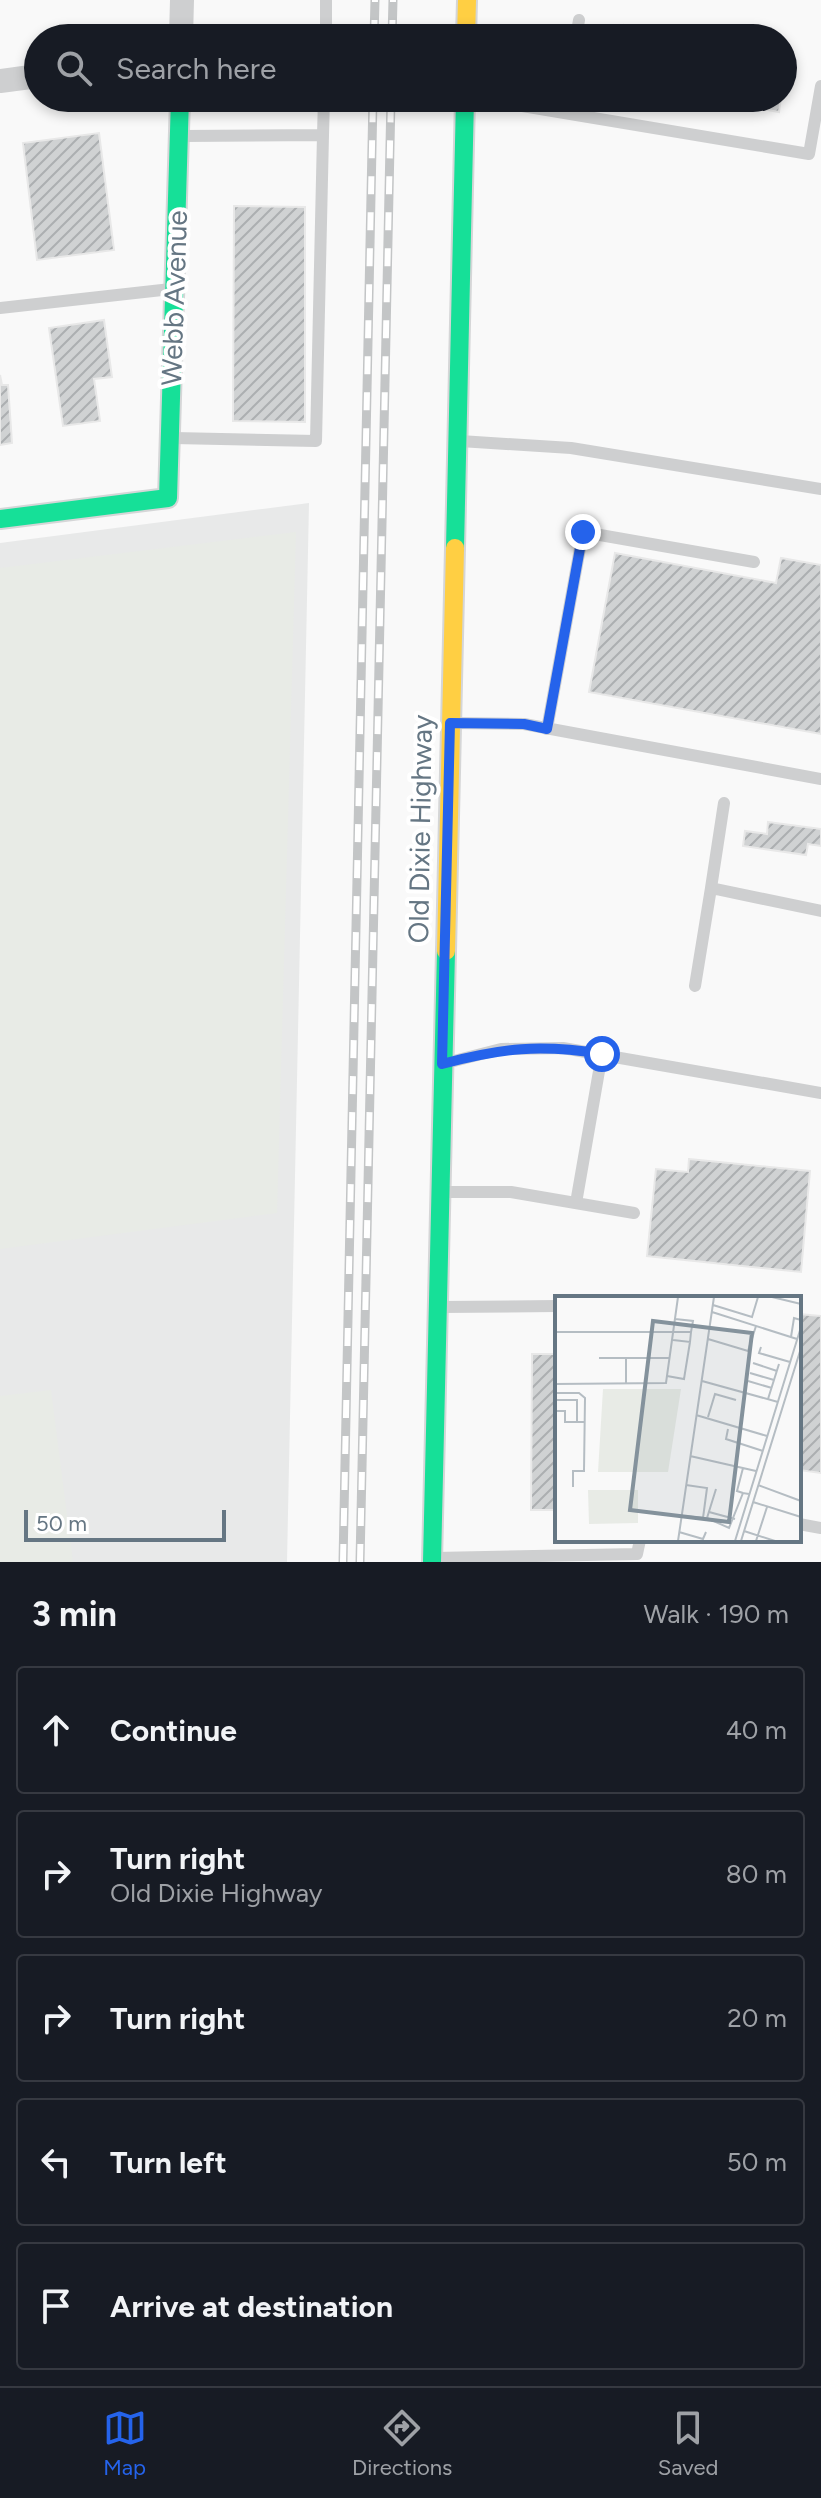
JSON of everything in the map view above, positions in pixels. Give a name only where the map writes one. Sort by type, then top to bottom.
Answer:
[{"type":"street","points":[[181,24],[182,0]]},
{"type":"street","points":[[466,24],[467,0]]},
{"type":"street","points":[[0,81],[24,78]]},
{"type":"street","name":"Webb Avenue","points":[[0,519],[168,498],[180,112]]},
{"type":"street","name":"Old Dixie Highway","points":[[432,1560],[465,112]]},
{"type":"lane","points":[[326,0],[326,24]]},
{"type":"lane","points":[[578,24],[579,20]]},
{"type":"lane","points":[[556,112],[809,154],[821,86]]},
{"type":"lane","points":[[170,438],[316,441],[324,112]]},
{"type":"lane","points":[[179,136],[323,135]]},
{"type":"lane","points":[[0,308],[175,288]]},
{"type":"lane","points":[[457,441],[571,448],[821,489]]},
{"type":"lane","points":[[547,729],[583,532],[754,562]]},
{"type":"lane","points":[[450,723],[524,724],[821,779]]},
{"type":"lane","points":[[695,986],[724,803]]},
{"type":"lane","points":[[711,888],[821,911]]},
{"type":"lane","points":[[442,1064],[501,1049],[563,1048],[821,1093]]},
{"type":"lane","points":[[576,1203],[602,1054]]},
{"type":"lane","points":[[440,1192],[511,1192],[634,1213]]},
{"type":"lane","points":[[437,1307],[555,1306]]},
{"type":"lane","points":[[801,1524],[821,1528]]},
{"type":"lane","points":[[607,1542],[607,1554]]},
{"type":"lane","points":[[432,1560],[607,1554],[637,1558]]},
{"type":"shaded area","points":[[309,503],[287,1562],[0,1562],[0,543]]},
{"type":"shaded area","points":[[296,532],[277,1213],[0,1249],[0,568]]},
{"type":"shaded area","points":[[51,1390],[73,1562],[0,1562],[0,1396]]},
{"type":"building","points":[[99,133],[114,250],[37,260],[23,143]]},
{"type":"building","points":[[234,206],[305,207],[305,422],[233,421]]},
{"type":"building","points":[[104,320],[112,377],[94,379],[100,421],[63,426],[49,328]]},
{"type":"building","points":[[0,375],[2,385],[8,385],[12,443],[0,445]]},
{"type":"building","points":[[615,553],[776,583],[781,558],[821,565],[821,734],[589,692]]},
{"type":"building","points":[[768,822],[821,829],[821,846],[808,844],[806,855],[743,846],[745,831],[767,834]]},
{"type":"building","points":[[689,1159],[810,1171],[801,1272],[647,1256],[656,1169],[688,1172]]},
{"type":"building","points":[[801,1314],[821,1316],[821,1473],[801,1470]]},
{"type":"building","points":[[532,1354],[555,1354],[555,1510],[531,1510]]},
{"type":"railway","points":[[374,24],[375,0]]},
{"type":"railway","points":[[392,24],[393,0]]},
{"type":"railway","points":[[343,1562],[373,112]]},
{"type":"railway","points":[[360,1562],[391,112]]},
{"type":"traffic: fast","points":[[0,519],[168,498],[180,112]]},
{"type":"traffic: fast","points":[[455,548],[465,112]]},
{"type":"traffic: fast","points":[[432,1562],[446,951]]},
{"type":"traffic: slow","points":[[466,24],[467,0]]},
{"type":"traffic: slow","points":[[446,951],[455,548]]},
{"type":"route","points":[[583,532],[547,729],[524,724],[450,723],[442,1064],[501,1049],[563,1048],[602,1054]]}]
